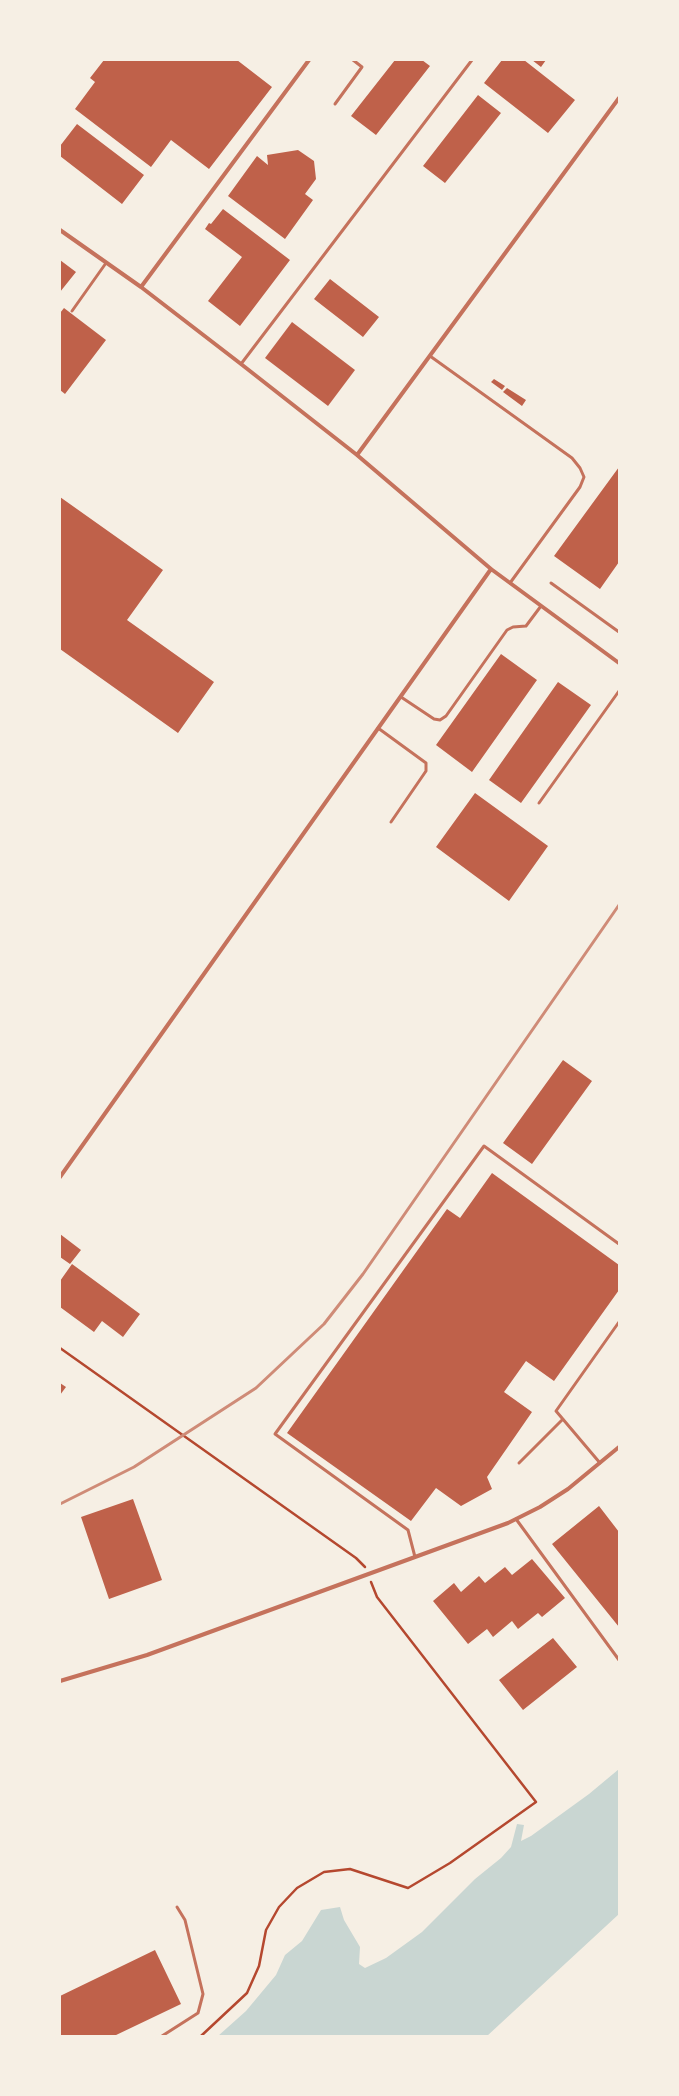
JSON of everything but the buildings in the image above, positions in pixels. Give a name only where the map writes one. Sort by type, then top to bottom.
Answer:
[{"type":"street","points":[[141,287],[309,60]]},
{"type":"street","points":[[357,455],[619,98]]},
{"type":"street","points":[[60,230],[141,287],[241,364],[357,455],[510,584],[619,663]]},
{"type":"street","points":[[60,1177],[491,568]]},
{"type":"street","points":[[60,1681],[147,1655],[368,1575],[516,1519],[568,1489],[619,1447]]},
{"type":"lane","points":[[335,104],[362,67],[353,60]]},
{"type":"lane","points":[[241,364],[472,60]]},
{"type":"lane","points":[[72,311],[106,262]]},
{"type":"lane","points":[[430,356],[572,458],[580,468],[584,477],[580,487],[510,584]]},
{"type":"lane","points":[[551,583],[619,632]]},
{"type":"lane","points":[[400,697],[434,719],[440,720],[446,716],[507,630],[513,627],[526,626],[541,606]]},
{"type":"lane","points":[[539,803],[619,691]]},
{"type":"lane","points":[[378,728],[426,763],[426,771],[391,822]]},
{"type":"lane","points":[[415,1557],[408,1530],[275,1434],[484,1146],[619,1244]]},
{"type":"lane","points":[[600,1463],[556,1411],[619,1322]]},
{"type":"lane","points":[[519,1463],[563,1419]]},
{"type":"lane","points":[[516,1519],[619,1660]]},
{"type":"lane","points":[[162,2036],[198,2013],[203,1994],[185,1920],[177,1906]]},
{"type":"path","points":[[60,1348],[363,1563],[377,1597],[536,1802],[450,1863],[408,1888],[350,1869],[324,1872],[298,1888],[279,1907],[266,1930],[259,1966],[246,1993],[201,2036]]},
{"type":"shaded area","points":[[619,1769],[619,1914],[487,2036],[218,2036],[246,2011],[276,1975],[285,1955],[302,1941],[321,1910],[340,1907],[344,1920],[360,1947],[359,1964],[365,1968],[386,1958],[422,1932],[475,1879],[501,1858],[511,1847],[517,1824],[524,1825],[521,1841],[531,1836],[589,1794]]},
{"type":"railway","points":[[60,1504],[134,1467],[256,1388],[324,1324],[363,1274],[619,905]]}]
